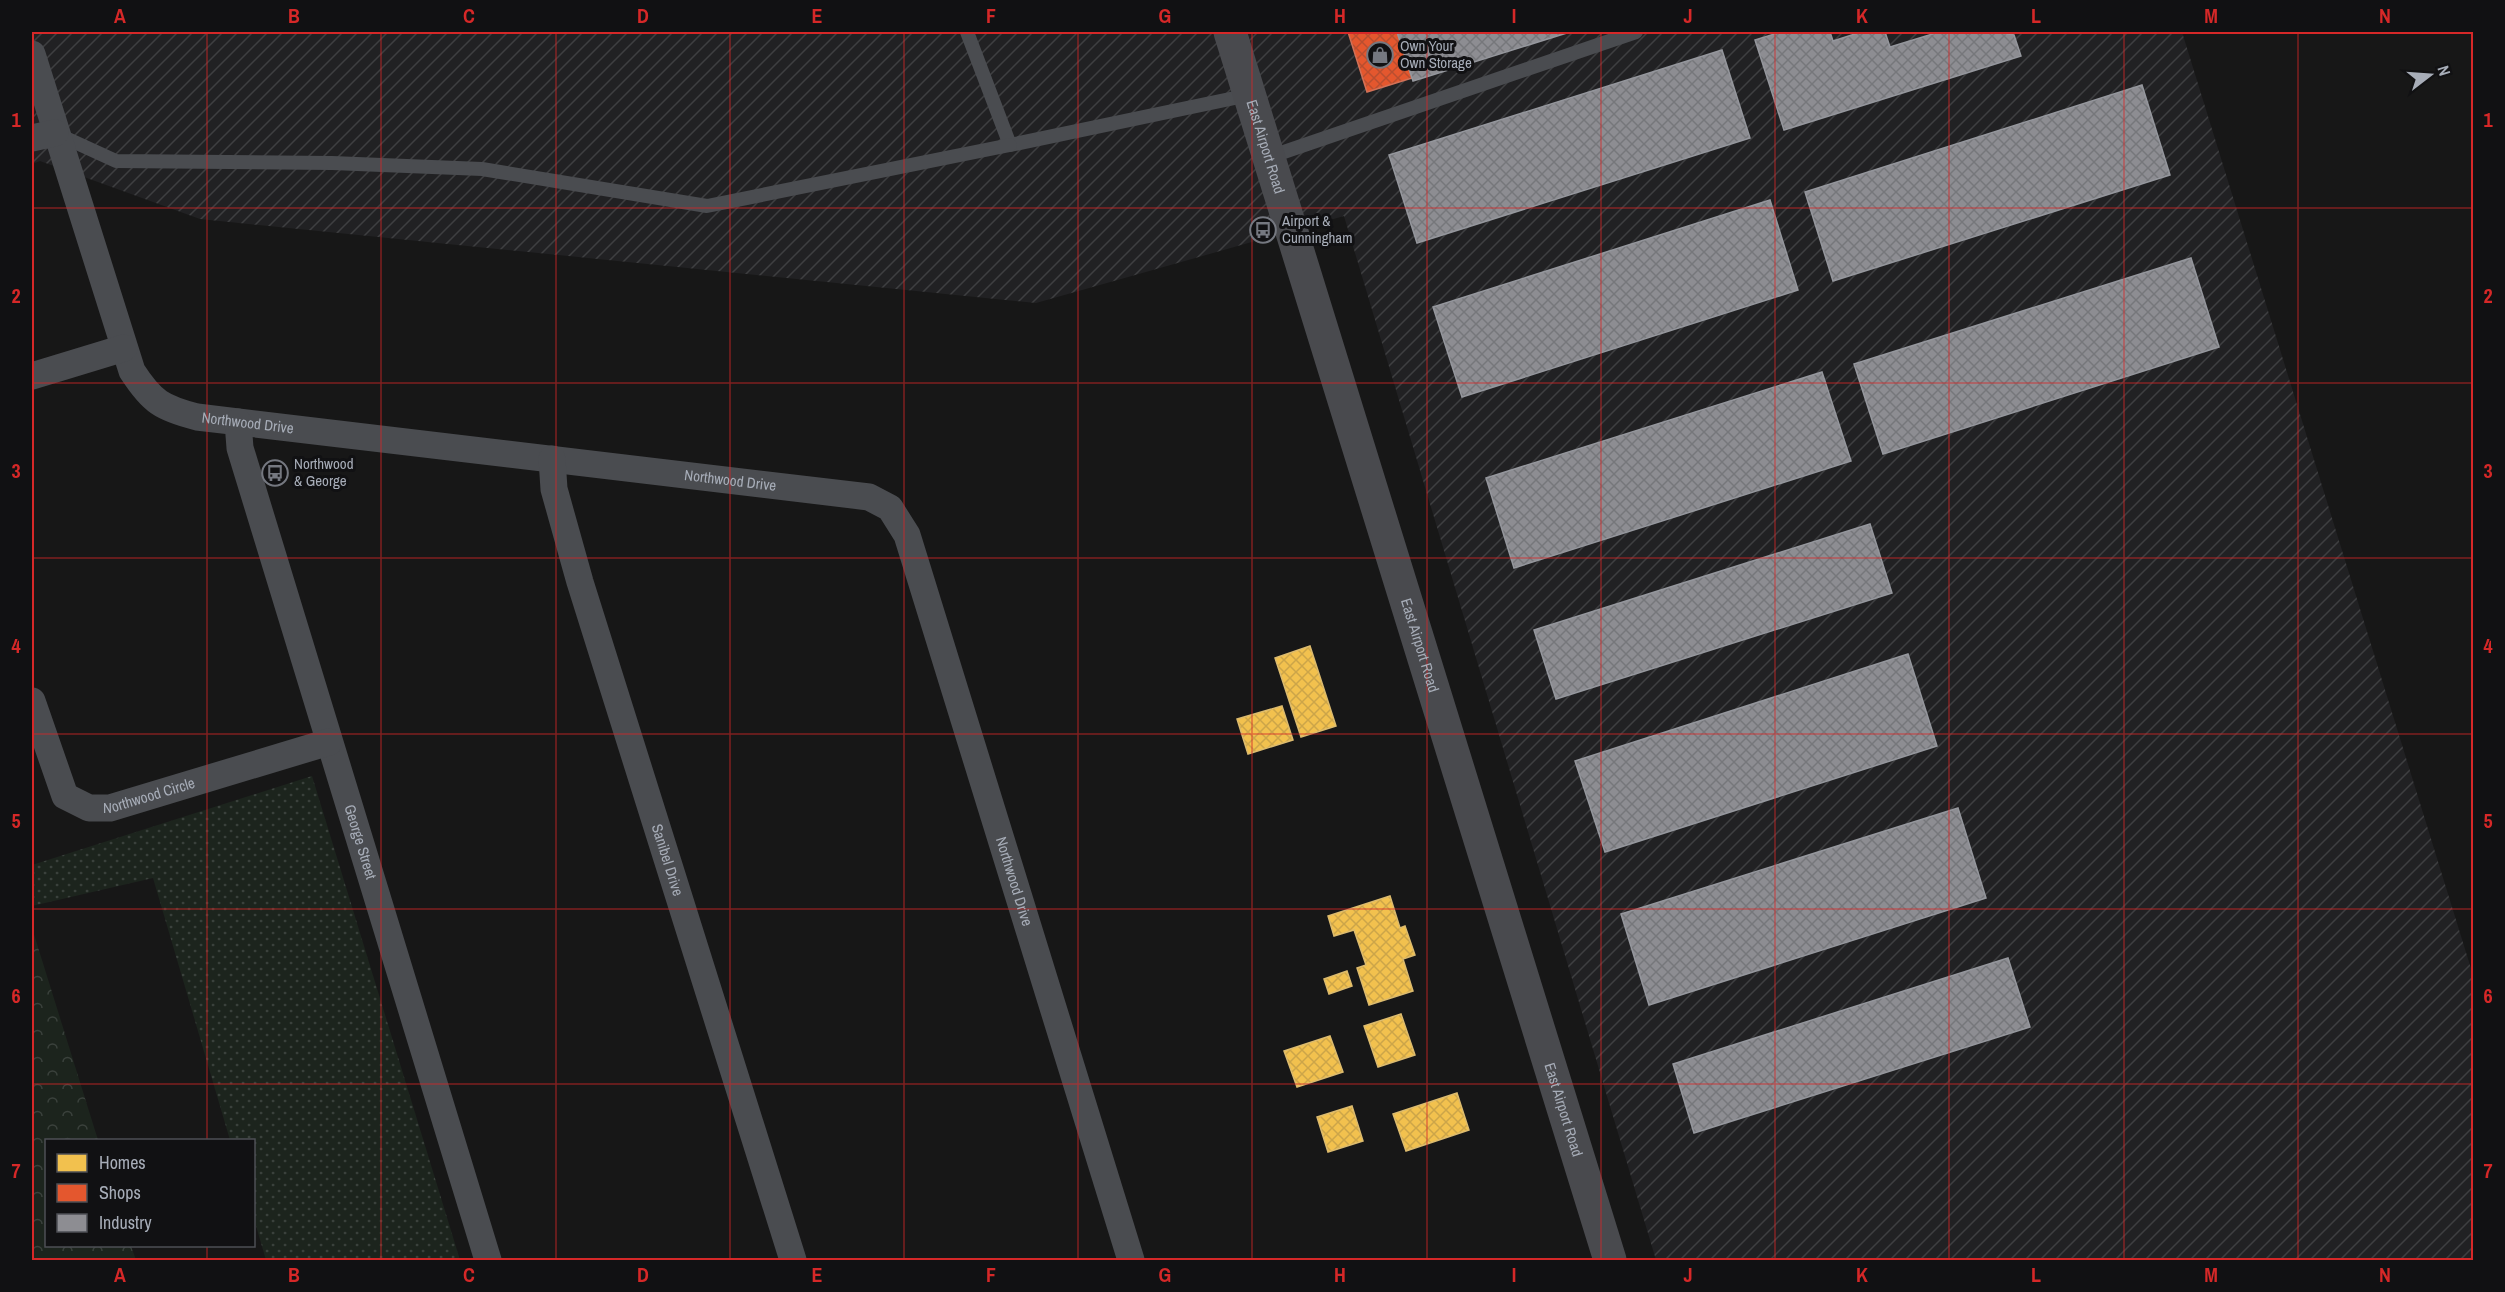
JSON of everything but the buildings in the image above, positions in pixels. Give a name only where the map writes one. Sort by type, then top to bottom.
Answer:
[{"type":"street","name":"East Airport Road","points":[[1230,32],[1610,1260]]},
{"type":"street","name":"Northwood Drive","points":[[32,54],[44,136],[132,371],[148,396],[167,410],[197,417],[869,497],[890,508],[907,535],[1131,1260]]},
{"type":"street","points":[[32,376],[124,348]]},
{"type":"street","name":"George Street","points":[[238,422],[240,448],[488,1260]]},
{"type":"street","name":"Sanibel Drive","points":[[552,459],[554,489],[580,582],[793,1260]]},
{"type":"street","name":"Northwood Circle","points":[[32,701],[65,796],[89,808],[110,808],[329,742]]},
{"type":"lane","points":[[967,32],[1010,145]]},
{"type":"lane","points":[[1268,157],[1636,32]]},
{"type":"lane","points":[[44,136],[116,161],[332,163],[482,169],[707,206],[1249,95]]},
{"type":"shaded area","points":[[32,32],[2182,32],[2473,975],[2473,1260],[1656,1260],[1344,216],[1036,303],[200,219],[40,161],[32,164]]},
{"type":"green space","points":[[312,776],[460,1260],[266,1260],[255,1222],[255,1139],[230,1139],[153,878],[32,906],[32,865]]},
{"type":"green space","points":[[32,928],[98,1139],[45,1139],[45,1247],[131,1247],[136,1260],[32,1260]]},
{"type":"place","name":"Own Your Own Storage","points":[[1380,55]]},
{"type":"place","name":"Airport & Cunningham","points":[[1263,230]]},
{"type":"place","name":"Northwood & George","points":[[275,473]]}]
